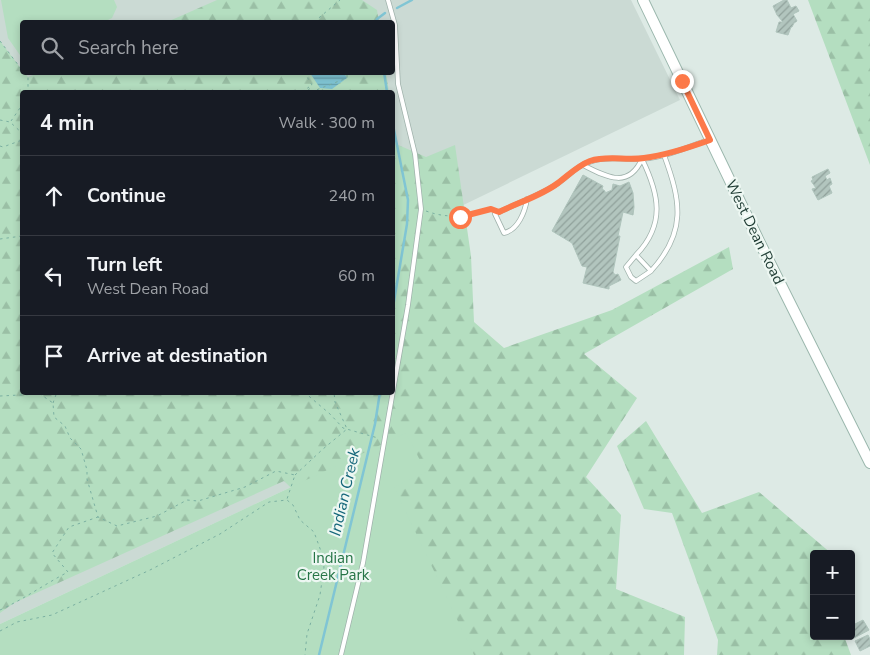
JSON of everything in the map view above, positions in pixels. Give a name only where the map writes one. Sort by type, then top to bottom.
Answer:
[{"type":"street","name":"West Dean Road","points":[[643,0],[759,241],[870,463]]},
{"type":"lane","points":[[388,0],[394,20]]},
{"type":"lane","points":[[395,25],[398,84],[415,154],[421,209],[395,380]]},
{"type":"lane","points":[[527,199],[526,207],[512,231],[504,234],[495,214],[558,183],[569,173],[583,165],[601,159],[642,159],[664,155],[710,140]]},
{"type":"lane","points":[[642,159],[655,189],[657,213],[655,225],[644,247],[626,266],[631,277],[636,281],[651,271],[667,250],[676,225],[675,186],[664,155]]},
{"type":"lane","points":[[583,165],[610,178],[620,178],[630,175],[638,168],[642,159]]},
{"type":"lane","points":[[636,255],[651,271]]},
{"type":"lane","points":[[341,655],[364,562],[392,395]]},
{"type":"path","points":[[318,20],[340,0]]},
{"type":"path","points":[[0,41],[20,67]]},
{"type":"path","points":[[27,75],[28,90]]},
{"type":"path","points":[[306,75],[312,85]]},
{"type":"path","points":[[316,90],[347,78],[347,75]]},
{"type":"path","points":[[305,90],[312,85]]},
{"type":"path","points":[[308,90],[312,85]]},
{"type":"path","points":[[10,122],[20,108]]},
{"type":"path","points":[[0,120],[10,122],[20,131]]},
{"type":"path","points":[[0,146],[3,147],[20,141]]},
{"type":"path","points":[[421,209],[441,216],[460,217],[491,209],[499,212]]},
{"type":"path","points":[[0,239],[20,236]]},
{"type":"path","points":[[0,396],[20,395]]},
{"type":"path","points":[[41,395],[52,403]]},
{"type":"path","points":[[56,395],[52,403],[54,418],[65,426],[70,438],[81,449],[98,517]]},
{"type":"path","points":[[307,395],[344,428],[372,437]]},
{"type":"path","points":[[334,395],[335,402],[347,429]]},
{"type":"path","points":[[287,500],[295,475],[323,448],[347,429]]},
{"type":"path","points":[[0,610],[24,599],[45,584],[68,572],[52,553],[69,527],[98,517],[117,526],[157,516],[187,500],[198,501],[245,487],[276,471],[295,475]]},
{"type":"path","points":[[0,632],[17,622],[52,614],[141,574],[220,534],[269,502],[287,500],[293,505],[300,520],[314,532],[322,554],[324,567],[320,595],[308,634],[305,655]]},
{"type":"shaded area","points":[[0,0],[631,0],[680,100],[453,210],[453,411],[0,624]]},
{"type":"green space","points":[[1,0],[114,0],[117,7],[112,18],[108,20],[20,20],[20,55],[8,38]]},
{"type":"green space","points":[[217,0],[362,0],[377,10],[379,20],[172,20]]},
{"type":"green space","points":[[808,0],[870,0],[870,165]]},
{"type":"green space","points":[[0,41],[20,67],[20,75],[26,75],[28,77],[33,75],[386,75],[389,90],[20,90],[20,395],[395,395],[395,136],[396,144],[426,157],[455,145],[471,256],[474,322],[504,348],[612,310],[729,247],[733,269],[584,354],[637,398],[586,477],[621,515],[616,589],[685,617],[684,655],[444,655],[336,532],[284,481],[14,603],[0,613]]},
{"type":"green space","points":[[646,421],[702,513],[759,492],[827,550],[810,550],[810,640],[845,640],[851,655],[717,655],[718,640],[672,513],[644,509],[617,446]]},
{"type":"green space","name":"Indian Creek Park","points":[[406,433],[426,472],[394,487],[474,655],[0,655],[0,624]]},
{"type":"water","points":[[311,75],[345,75],[347,78],[332,89],[320,88]]},
{"type":"building","points":[[787,0],[791,8],[796,6],[799,11],[793,14],[797,21],[791,27],[788,35],[776,32],[779,22],[783,22],[773,6]]},
{"type":"building","points":[[828,169],[830,173],[825,176],[827,180],[830,178],[832,184],[829,186],[832,193],[818,200],[812,189],[816,188],[811,181],[813,180],[812,177]]},
{"type":"building","points":[[583,175],[603,186],[602,189],[605,193],[612,190],[613,184],[620,186],[629,182],[633,193],[633,215],[623,212],[613,272],[615,275],[618,274],[621,280],[609,286],[609,289],[583,283],[587,267],[582,266],[572,243],[552,231]]},
{"type":"building","points":[[863,620],[869,630],[855,637],[855,624]]},
{"type":"building","points":[[868,635],[870,646],[860,651],[855,641]]},
{"type":"waterway","name":"Indian Creek","points":[[397,8],[412,0]]},
{"type":"waterway","name":"Indian Creek","points":[[377,20],[385,13]]},
{"type":"waterway","name":"Indian Creek","points":[[384,75],[387,90]]},
{"type":"waterway","name":"Indian Creek","points":[[395,135],[408,200],[407,224],[395,295]]},
{"type":"waterway","name":"Indian Creek","points":[[319,655],[375,424],[380,395]]},
{"type":"route","points":[[460,217],[491,209],[499,212],[558,183],[569,173],[589,162],[601,159],[656,157],[710,140],[682,81]]}]
